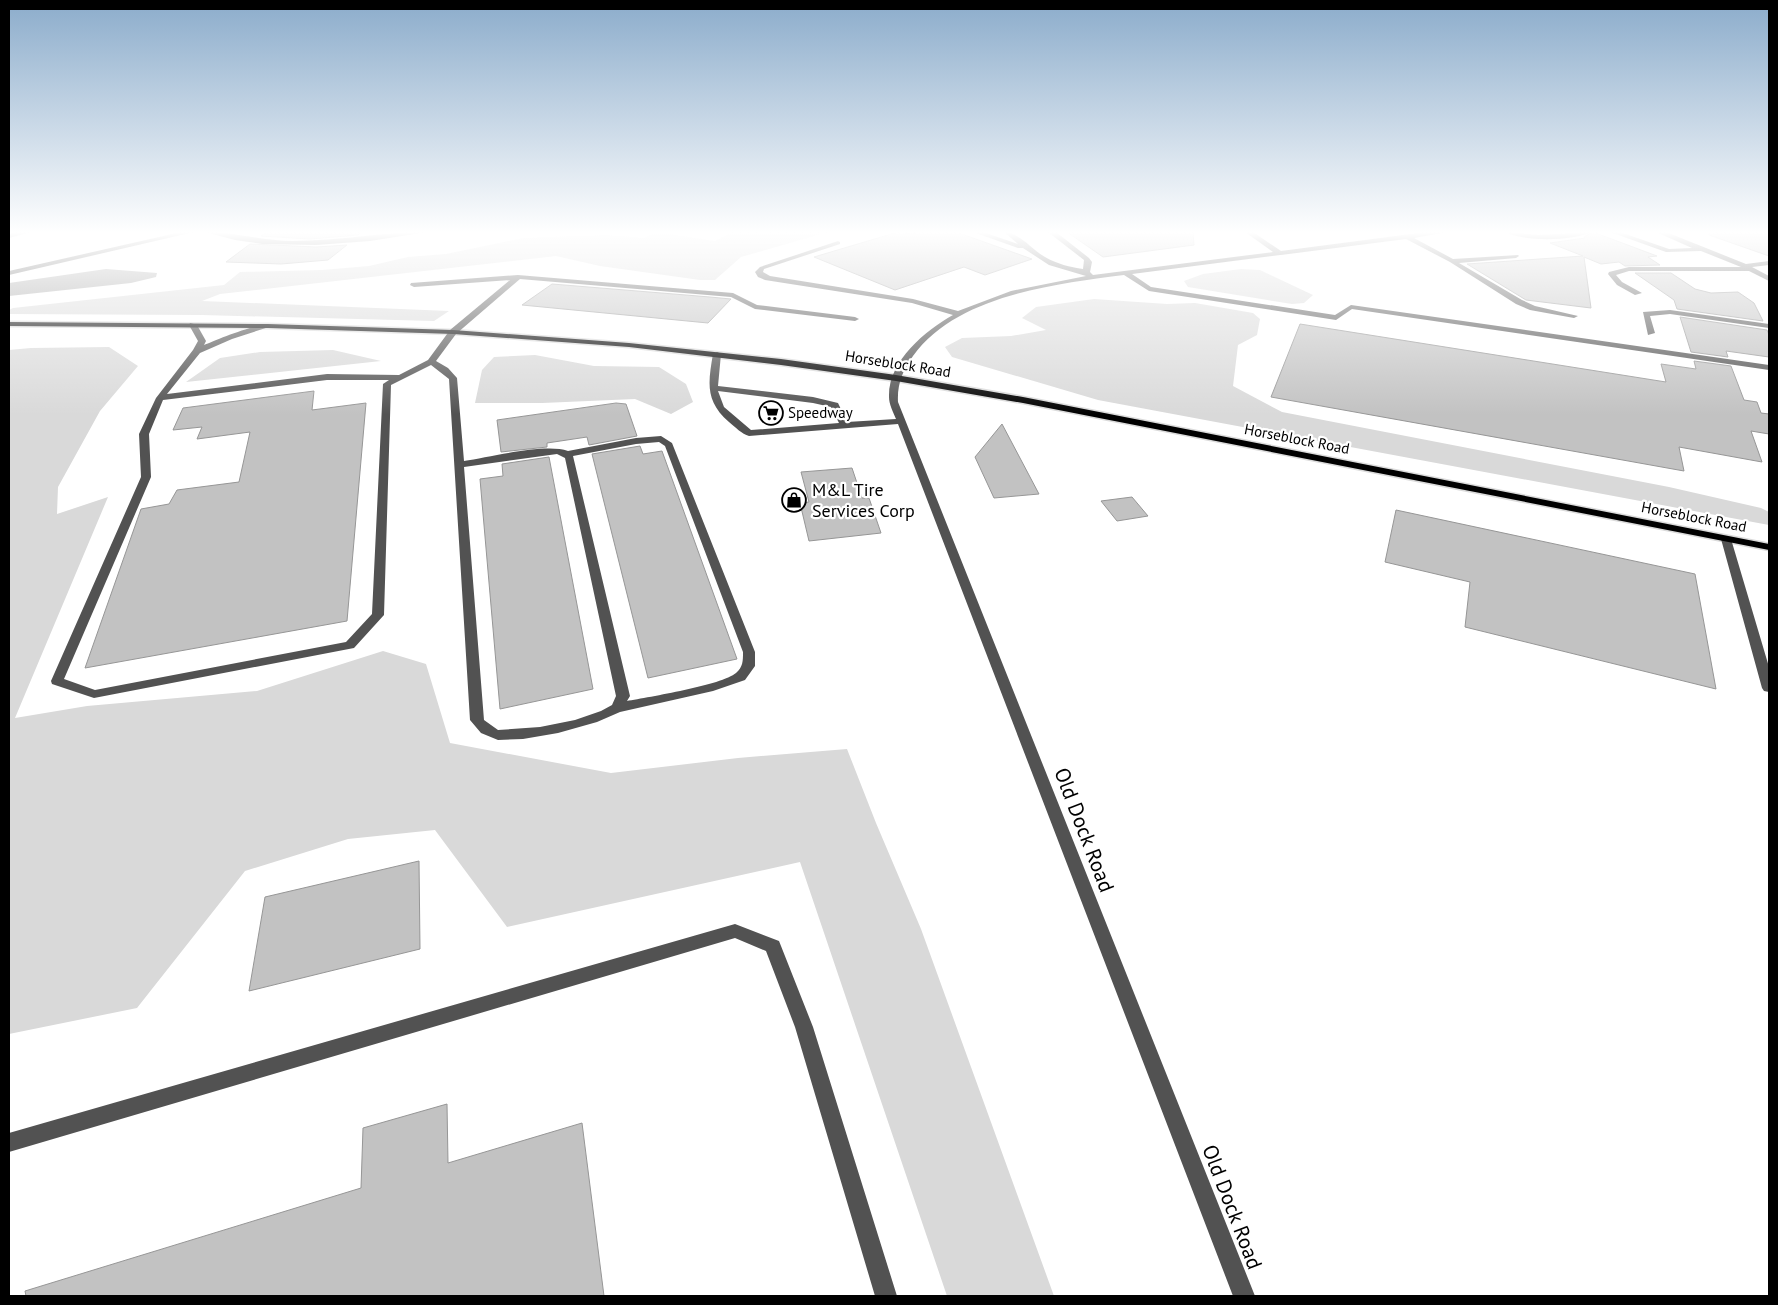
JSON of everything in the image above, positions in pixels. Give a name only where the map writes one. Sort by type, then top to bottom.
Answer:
[{"type":"main road","name":"Horseblock Road","points":[[9,324],[268,326],[453,332],[569,340],[717,354],[896,378],[1070,409],[1769,548]]},
{"type":"street","points":[[194,325],[202,341],[197,351],[160,398],[144,434],[146,477],[57,681],[94,694],[350,645],[378,615],[387,384],[430,362],[453,332],[499,293]]},
{"type":"street","points":[[708,293],[733,295],[756,307],[855,319]]},
{"type":"street","points":[[862,293],[919,302],[959,314]]},
{"type":"street","points":[[896,378],[905,361],[922,341],[944,322],[959,314],[1017,293]]},
{"type":"street","points":[[1174,293],[1336,318],[1351,307],[1769,367]]},
{"type":"street","points":[[1504,293],[1533,308],[1574,316]]},
{"type":"street","points":[[1651,333],[1646,314],[1654,312],[1670,312],[1769,326]]},
{"type":"street","points":[[197,351],[229,337],[268,326]]},
{"type":"street","points":[[717,354],[713,394],[722,413],[750,433],[901,421]]},
{"type":"street","points":[[430,362],[445,370],[453,378],[459,465],[477,720],[483,729],[497,735],[518,736],[600,717],[617,708],[713,687],[740,677],[749,666],[749,652],[669,446],[661,439],[636,441],[567,454],[558,451],[544,452],[459,465]]},
{"type":"street","points":[[160,398],[328,378],[400,377]]},
{"type":"street","name":"Old Dock Road","points":[[896,378],[893,397],[901,421],[1244,1296]]},
{"type":"street","points":[[713,388],[813,400],[835,405],[844,426]]},
{"type":"street","points":[[567,454],[570,458],[623,696],[617,708]]},
{"type":"street","points":[[1726,539],[1769,688]]},
{"type":"street","points":[[9,1143],[735,931],[773,946],[804,1027],[886,1296]]},
{"type":"shaded area","points":[[9,293],[38,293],[9,296]]},
{"type":"shaded area","points":[[152,293],[230,293],[220,294],[202,301],[449,311],[434,321],[202,315],[9,314],[9,310],[13,308]]},
{"type":"shaded area","points":[[1224,293],[1309,293],[1313,295],[1304,303],[1292,304]]},
{"type":"shaded area","points":[[1094,299],[1167,304],[1195,303],[1253,313],[1260,319],[1257,335],[1238,345],[1233,386],[1282,412],[1669,487],[1761,508],[1769,512],[1769,525],[1098,400],[952,357],[945,347],[962,338],[1011,336],[1046,330],[1022,318],[1036,307]]},
{"type":"shaded area","points":[[109,347],[138,366],[100,411],[58,487],[57,514],[108,497],[15,718],[87,706],[257,691],[383,651],[426,664],[450,743],[611,773],[738,758],[847,749],[921,929],[1054,1296],[947,1296],[800,862],[507,927],[435,830],[348,839],[245,871],[137,1008],[9,1034],[9,350]]},
{"type":"shaded area","points":[[333,350],[381,361],[186,382],[220,358],[260,352]]},
{"type":"shaded area","points":[[535,355],[594,366],[659,367],[686,384],[693,402],[671,414],[635,399],[542,403],[475,403],[482,370],[494,357]]},
{"type":"building","points":[[539,293],[658,293],[731,299],[708,323],[522,305]]},
{"type":"building","points":[[1514,293],[1589,293],[1591,308],[1526,300]]},
{"type":"building","points":[[1664,293],[1739,293],[1754,303],[1763,321],[1677,309],[1674,300]]},
{"type":"building","points":[[1680,317],[1767,330],[1769,335],[1769,357],[1726,351],[1728,357],[1691,352]]},
{"type":"building","points":[[1300,324],[1666,382],[1661,364],[1696,369],[1694,361],[1731,366],[1744,400],[1757,402],[1761,413],[1769,414],[1769,434],[1751,431],[1762,462],[1679,447],[1684,471],[1271,397]]},
{"type":"building","points":[[314,391],[312,410],[366,403],[347,621],[85,668],[141,509],[169,504],[177,490],[239,482],[250,432],[197,439],[202,427],[173,430],[183,408]]},
{"type":"building","points":[[616,403],[626,404],[637,436],[589,445],[587,437],[547,443],[547,447],[501,452],[497,420]]},
{"type":"building","points":[[1002,424],[1039,494],[994,498],[975,457]]},
{"type":"building","points":[[640,446],[643,454],[662,451],[737,659],[648,678],[592,454]]},
{"type":"building","points":[[549,457],[593,689],[500,709],[480,479],[503,476],[502,464]]},
{"type":"building","points":[[852,468],[862,498],[869,498],[881,533],[809,541],[800,503],[809,502],[801,472]]},
{"type":"building","points":[[1132,497],[1148,516],[1117,521],[1101,501]]},
{"type":"building","points":[[1396,510],[1695,574],[1716,689],[1465,627],[1470,582],[1385,562]]},
{"type":"building","points":[[419,861],[420,949],[249,991],[265,897]]},
{"type":"building","points":[[447,1104],[448,1163],[582,1123],[604,1296],[26,1296],[25,1291],[361,1188],[363,1128]]},
{"type":"place","name":"Speedway","points":[[771,413]]},
{"type":"place","name":"M&L Tire Services Corp","points":[[794,500]]}]
